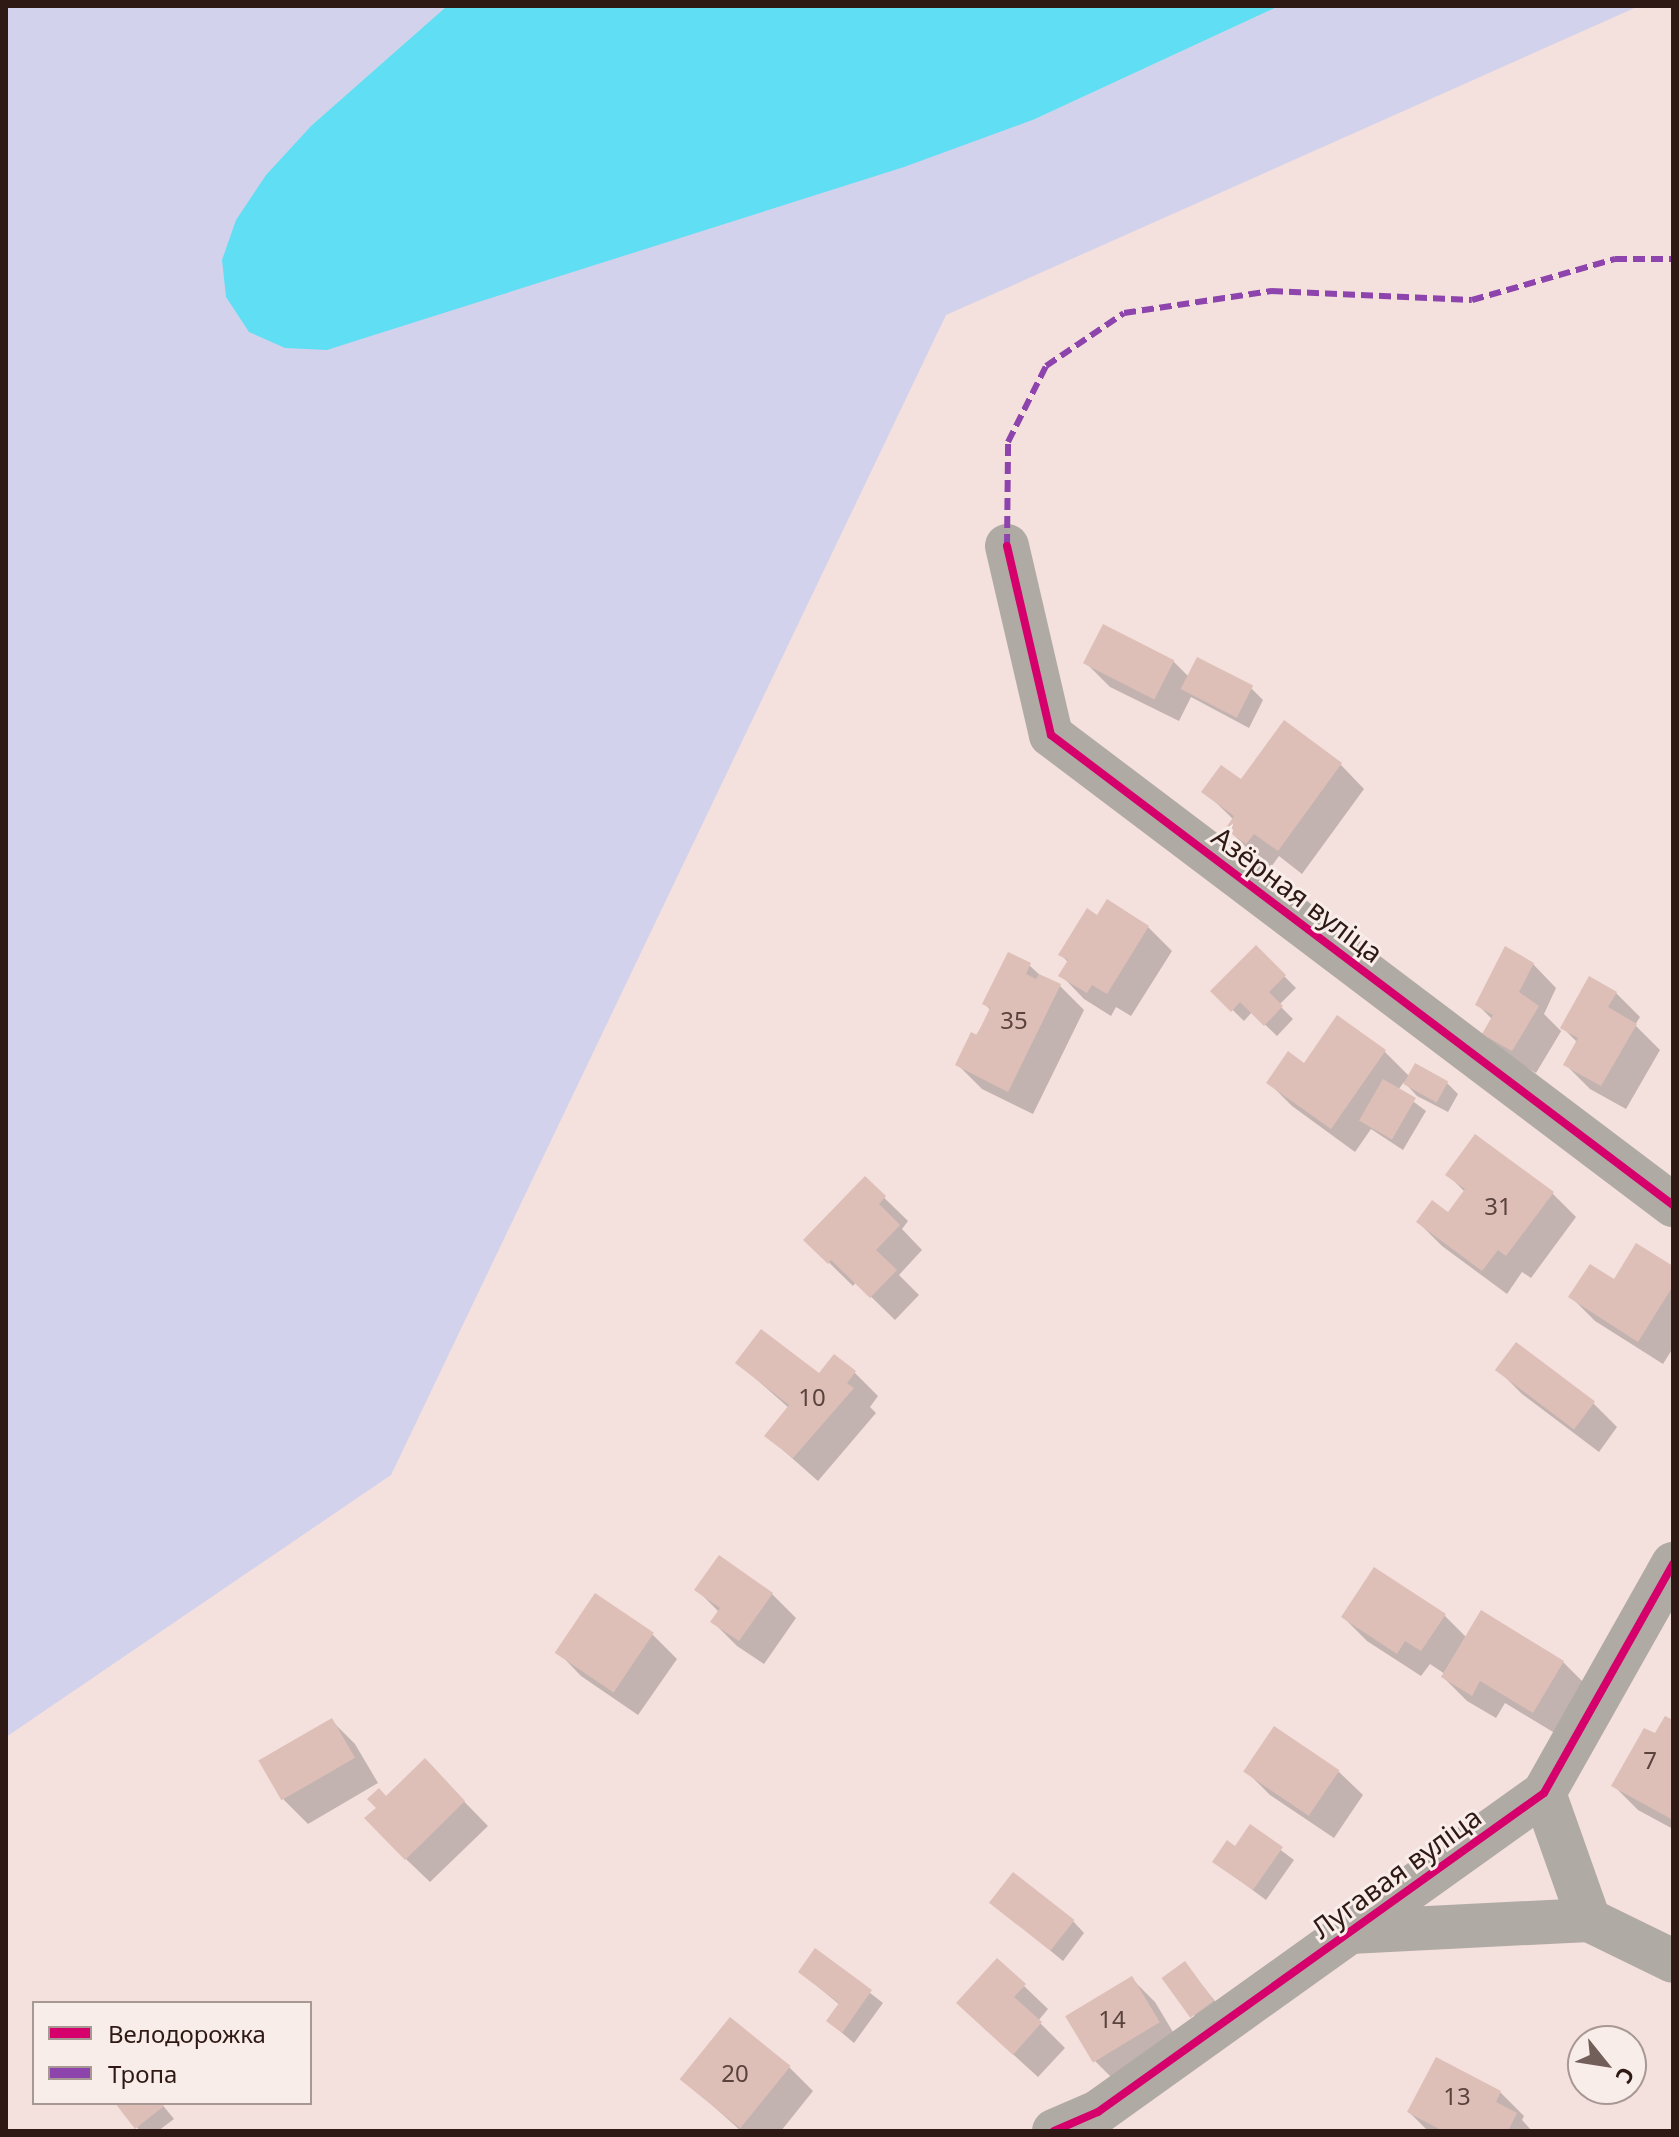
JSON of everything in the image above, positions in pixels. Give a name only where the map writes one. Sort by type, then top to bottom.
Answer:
[{"type":"street","name":"Азёрная вуліца","points":[[1007,546],[1051,735],[1673,1205]]},
{"type":"street","name":"Лугавая вуліца","points":[[1054,2131],[1098,2112],[1544,1793],[1673,1564]]},
{"type":"street","points":[[1544,1793],[1589,1920],[1673,1961]]},
{"type":"street","name":"Лугавая вуліца","points":[[1350,1932],[1589,1920]]},
{"type":"shaded area","points":[[6,6],[447,6],[312,125],[1035,119],[1279,6],[1639,6],[946,315],[391,1475],[6,1737]]},
{"type":"water","points":[[447,6],[1279,6],[1035,119],[904,167],[327,350],[285,348],[249,332],[226,297],[222,260],[236,220],[266,175],[312,125]]},
{"type":"building","points":[[1103,624],[1174,660],[1154,700],[1083,663]]},
{"type":"building","points":[[1197,657],[1253,686],[1237,718],[1181,689]]},
{"type":"building","points":[[1284,720],[1342,763],[1278,851],[1254,834],[1246,844],[1225,829],[1234,816],[1201,792],[1221,765],[1241,779]]},
{"type":"building","points":[[1107,899],[1149,926],[1107,994],[1092,985],[1087,993],[1058,976],[1068,960],[1058,955],[1087,908],[1097,915]]},
{"type":"building","points":[[1256,945],[1286,975],[1269,992],[1283,1006],[1264,1026],[1240,1002],[1231,1012],[1210,991]]},
{"type":"building","points":[[1505,946],[1534,963],[1519,992],[1539,1006],[1512,1051],[1482,1034],[1493,1015],[1475,1005]]},
{"type":"building","points":[[1008,952],[1031,963],[1026,974],[1036,979],[1039,974],[1061,984],[1008,1092],[955,1065],[971,1032],[977,1035],[990,1008],[982,1004]]},
{"type":"building","points":[[1589,976],[1617,992],[1608,1007],[1637,1024],[1601,1086],[1563,1065],[1578,1038],[1560,1028]]},
{"type":"building","points":[[1337,1015],[1386,1050],[1331,1129],[1266,1083],[1288,1051],[1304,1063]]},
{"type":"building","points":[[1415,1063],[1448,1081],[1437,1102],[1403,1084]]},
{"type":"building","points":[[1383,1079],[1416,1098],[1392,1140],[1359,1121]]},
{"type":"building","points":[[1475,1134],[1554,1192],[1506,1256],[1498,1250],[1482,1271],[1416,1222],[1432,1200],[1448,1212],[1465,1189],[1445,1175]]},
{"type":"building","points":[[865,1176],[886,1196],[879,1204],[900,1225],[876,1250],[897,1270],[870,1298],[831,1260],[828,1264],[803,1240]]},
{"type":"building","points":[[1636,1243],[1673,1266],[1673,1286],[1638,1342],[1568,1297],[1590,1264],[1614,1279]]},
{"type":"building","points":[[761,1329],[819,1373],[834,1354],[856,1371],[847,1383],[854,1388],[793,1458],[764,1436],[789,1405],[735,1363]]},
{"type":"building","points":[[1516,1342],[1595,1402],[1574,1430],[1495,1370]]},
{"type":"building","points":[[719,1555],[773,1593],[739,1641],[710,1622],[720,1608],[694,1590]]},
{"type":"building","points":[[1374,1567],[1446,1614],[1421,1651],[1405,1641],[1397,1654],[1341,1617]]},
{"type":"building","points":[[595,1593],[654,1633],[614,1692],[555,1653]]},
{"type":"building","points":[[1481,1610],[1564,1661],[1533,1713],[1480,1681],[1472,1696],[1441,1677]]},
{"type":"building","points":[[1665,1716],[1673,1720],[1673,1820],[1611,1786],[1644,1728],[1655,1733]]},
{"type":"building","points":[[332,1718],[355,1758],[281,1800],[258,1760]]},
{"type":"building","points":[[1274,1726],[1339,1770],[1309,1816],[1243,1772]]},
{"type":"building","points":[[425,1758],[465,1801],[405,1860],[364,1818],[376,1808],[367,1799],[379,1788],[386,1796]]},
{"type":"building","points":[[1250,1824],[1283,1847],[1253,1890],[1212,1862],[1227,1840],[1235,1846]]},
{"type":"building","points":[[1013,1872],[1074,1920],[1050,1951],[989,1903]]},
{"type":"building","points":[[815,1948],[872,1990],[842,2033],[826,2021],[839,2003],[798,1972]]},
{"type":"building","points":[[997,1958],[1026,1984],[1014,1997],[1042,2022],[1013,2055],[956,2003]]},
{"type":"building","points":[[1185,1961],[1214,2001],[1190,2018],[1162,1978]]},
{"type":"building","points":[[1132,1976],[1160,2022],[1093,2062],[1065,2016]]},
{"type":"building","points":[[730,2017],[791,2066],[740,2128],[680,2079]]},
{"type":"building","points":[[1436,2057],[1501,2091],[1496,2102],[1517,2113],[1508,2131],[1443,2131],[1407,2112]]},
{"type":"building","points":[[117,2105],[164,2106],[135,2129]]},
{"type":"marked path","points":[[1007,546],[1008,442],[1046,366],[1124,313],[1271,291],[1472,300],[1615,259],[1673,259]]},
{"type":"cycle path","points":[[1007,546],[1051,735],[1673,1205]]},
{"type":"cycle path","points":[[1054,2131],[1098,2112],[1544,1793],[1673,1564]]}]
